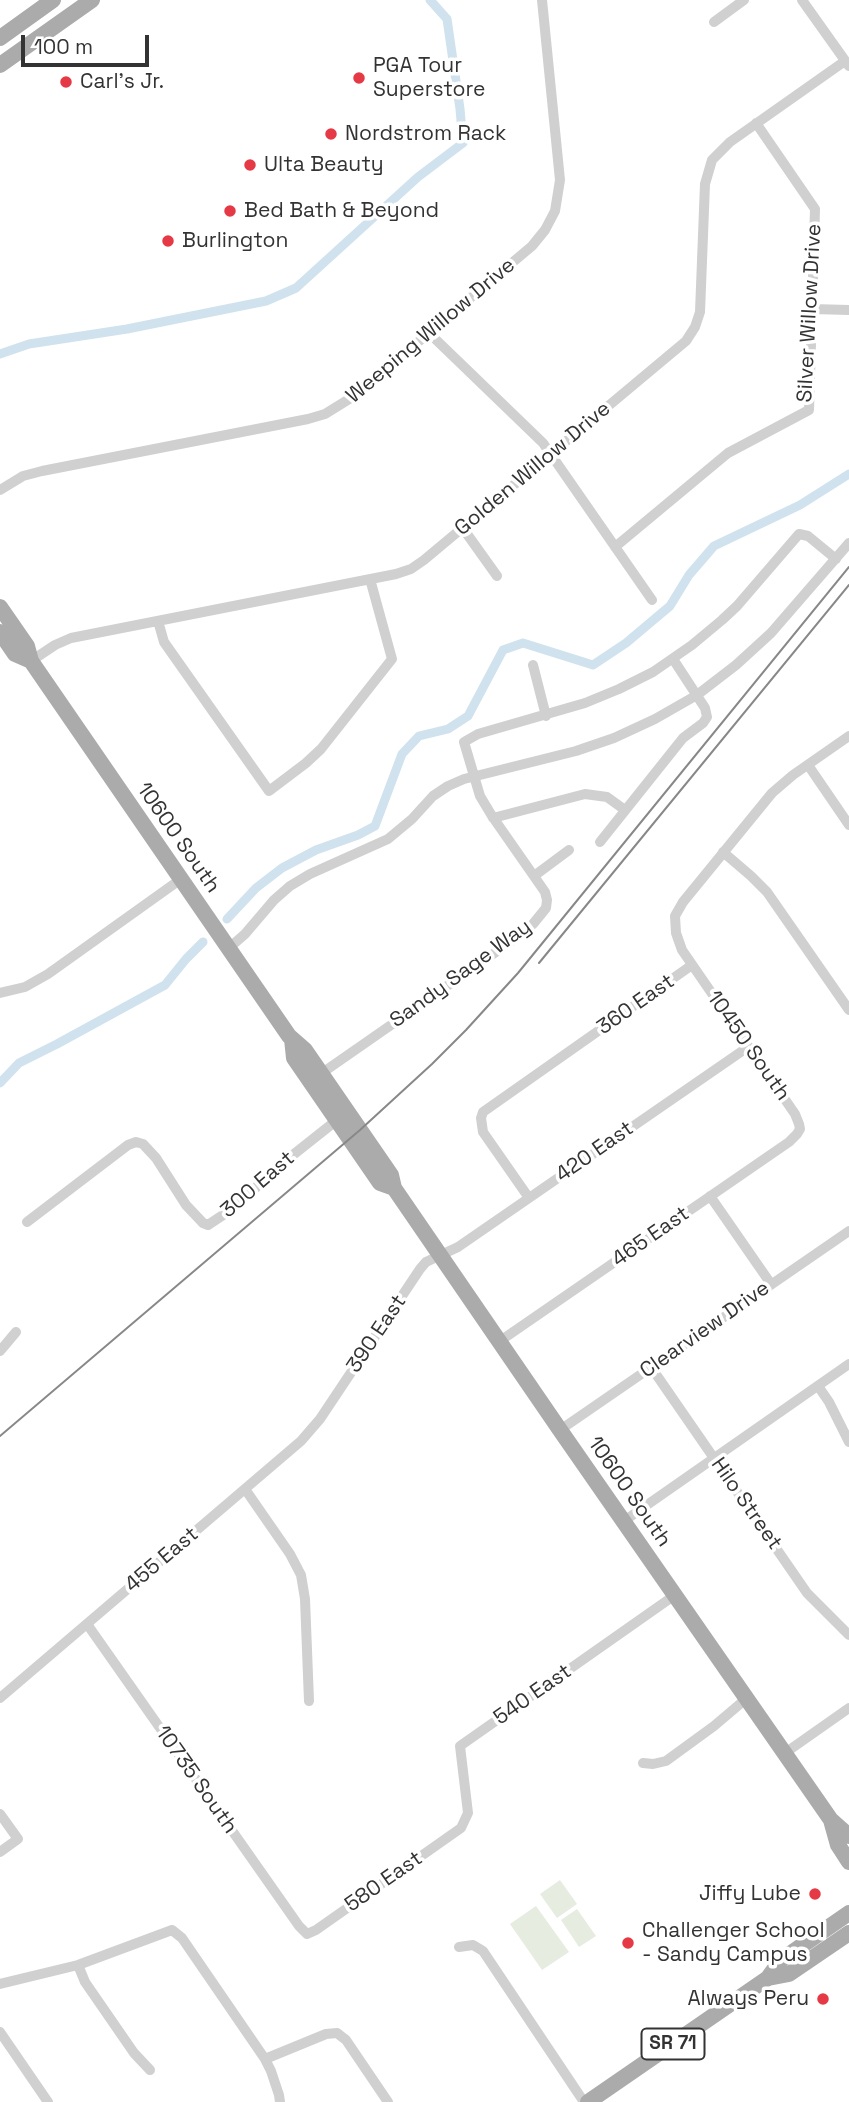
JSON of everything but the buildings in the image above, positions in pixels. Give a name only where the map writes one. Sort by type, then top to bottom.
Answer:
[{"type":"main road","points":[[0,38],[53,0]]},
{"type":"main road","points":[[0,65],[92,0]]},
{"type":"main road","name":"10600 South","points":[[0,607],[27,646],[31,661],[181,879],[292,1039],[305,1049],[391,1174],[394,1188],[440,1256],[831,1820],[849,1836]]},
{"type":"main road","name":"10600 South","points":[[0,632],[15,654],[31,661]]},
{"type":"main road","name":"10600 South","points":[[292,1039],[294,1058],[380,1182],[394,1188]]},
{"type":"main road","name":"10600 South","points":[[831,1820],[838,1845],[849,1862]]},
{"type":"main road","name":"SR 71","points":[[586,2102],[768,1978],[781,1960],[849,1913]]},
{"type":"main road","name":"SR 71","points":[[768,1978],[789,1974],[849,1933]]},
{"type":"street","name":"Weeping Willow Drive","points":[[0,490],[23,476],[42,471],[317,417],[347,401],[532,246],[555,211],[560,191],[542,0]]},
{"type":"street","points":[[714,22],[744,0]]},
{"type":"street","points":[[802,0],[847,64]]},
{"type":"street","name":"Golden Willow Drive","points":[[31,661],[71,638],[370,579],[411,569],[424,560],[680,347],[698,320],[701,303],[706,176],[712,160],[723,147],[847,64]]},
{"type":"street","name":"Silver Willow Drive","points":[[615,547],[728,453],[808,410],[815,209],[756,124]]},
{"type":"street","points":[[812,309],[849,310]]},
{"type":"street","points":[[429,333],[531,431],[551,455],[652,600]]},
{"type":"street","points":[[462,527],[497,576]]},
{"type":"street","points":[[533,665],[546,716],[585,703],[619,689],[673,659],[708,633],[737,606],[797,536],[806,534],[836,559]]},
{"type":"street","points":[[229,948],[290,886],[310,874],[379,844],[403,827],[440,791],[456,782],[595,745],[655,719],[697,695],[737,665],[771,633],[849,543]]},
{"type":"street","points":[[158,621],[164,642],[269,791],[321,749],[392,659],[370,579]]},
{"type":"street","points":[[600,842],[683,738],[705,721],[706,711],[673,659]]},
{"type":"street","name":"Sandy Sage Way","points":[[322,1073],[526,931],[544,911],[547,904],[545,892],[480,796],[464,742],[478,734],[546,716]]},
{"type":"street","name":"360 East","points":[[529,1198],[483,1132],[481,1118],[486,1108],[692,965],[678,942],[675,925],[675,916],[683,902],[772,793],[849,736]]},
{"type":"street","points":[[808,765],[849,825]]},
{"type":"street","points":[[493,818],[585,794],[607,797],[625,810]]},
{"type":"street","points":[[534,876],[569,850]]},
{"type":"street","points":[[723,852],[767,892],[849,1010]]},
{"type":"street","points":[[0,993],[25,987],[48,974],[181,879]]},
{"type":"street","name":"10450 South","points":[[692,965],[794,1114],[800,1129]]},
{"type":"street","name":"420 East","points":[[440,1256],[458,1247],[748,1047]]},
{"type":"street","name":"300 East","points":[[27,1222],[128,1145],[136,1142],[143,1144],[156,1158],[186,1205],[202,1223],[208,1225],[224,1216],[279,1166],[337,1120]]},
{"type":"street","name":"465 East","points":[[500,1341],[789,1142],[800,1129]]},
{"type":"street","points":[[710,1196],[771,1284]]},
{"type":"street","name":"Clearview Drive","points":[[561,1430],[849,1231]]},
{"type":"street","name":"390 East","points":[[320,1419],[420,1269],[426,1262],[440,1256]]},
{"type":"street","points":[[0,1351],[16,1332]]},
{"type":"street","points":[[624,1521],[849,1364]]},
{"type":"street","name":"Hilo Street","points":[[651,1367],[807,1593],[849,1634]]},
{"type":"street","points":[[818,1386],[849,1441]]},
{"type":"street","name":"455 East","points":[[0,1698],[301,1441],[320,1419]]},
{"type":"street","points":[[245,1489],[290,1554],[300,1575],[305,1599],[309,1701]]},
{"type":"street","name":"540 East","points":[[461,1828],[468,1813],[460,1746],[675,1595]]},
{"type":"street","name":"10735 South","points":[[87,1624],[307,1934]]},
{"type":"street","points":[[642,1763],[666,1761],[747,1698]]},
{"type":"street","points":[[785,1753],[849,1708]]},
{"type":"street","points":[[0,1814],[18,1839],[0,1852]]},
{"type":"street","name":"580 East","points":[[307,1934],[461,1828]]},
{"type":"street","points":[[0,1984],[79,1965],[172,1930],[182,1938],[265,2059],[280,2102]]},
{"type":"street","points":[[459,1947],[473,1945],[482,1951],[586,2102]]},
{"type":"street","points":[[79,1965],[85,1982],[134,2053],[150,2070]]},
{"type":"street","points":[[0,2032],[48,2102]]},
{"type":"street","points":[[265,2059],[326,2034],[337,2033],[346,2040],[388,2102]]},
{"type":"shaded area","points":[[560,1880],[577,1904],[557,1918],[540,1894]]},
{"type":"shaded area","points":[[536,1906],[569,1952],[542,1970],[510,1924]]},
{"type":"shaded area","points":[[577,1909],[596,1936],[579,1947],[561,1920]]},
{"type":"waterway","points":[[0,354],[29,344],[127,329],[266,301],[296,288],[418,177],[463,143],[447,19],[430,0]]},
{"type":"waterway","points":[[227,919],[256,888],[282,868],[316,850],[375,826],[402,754],[419,736],[448,729],[468,716],[503,650],[523,643],[593,665],[626,643],[670,606],[689,575],[714,546],[800,505],[849,474]]},
{"type":"waterway","points":[[0,1083],[19,1063],[165,985],[203,942]]},
{"type":"tram line","points":[[0,1436],[360,1130],[466,1030],[518,973],[849,567]]},
{"type":"tram line","points":[[539,963],[849,585]]},
{"type":"place","name":"PGA Tour Superstore","points":[[359,78]]},
{"type":"place","name":"Carl's Jr.","points":[[66,82]]},
{"type":"place","name":"Nordstrom Rack","points":[[331,134]]},
{"type":"place","name":"Ulta Beauty","points":[[250,165]]},
{"type":"place","name":"Bed Bath & Beyond","points":[[230,211]]},
{"type":"place","name":"Burlington","points":[[168,241]]},
{"type":"place","name":"Jiffy Lube","points":[[815,1894]]},
{"type":"place","name":"Challenger School - Sandy Campus","points":[[628,1943]]},
{"type":"place","name":"Always Peru","points":[[823,1999]]}]
